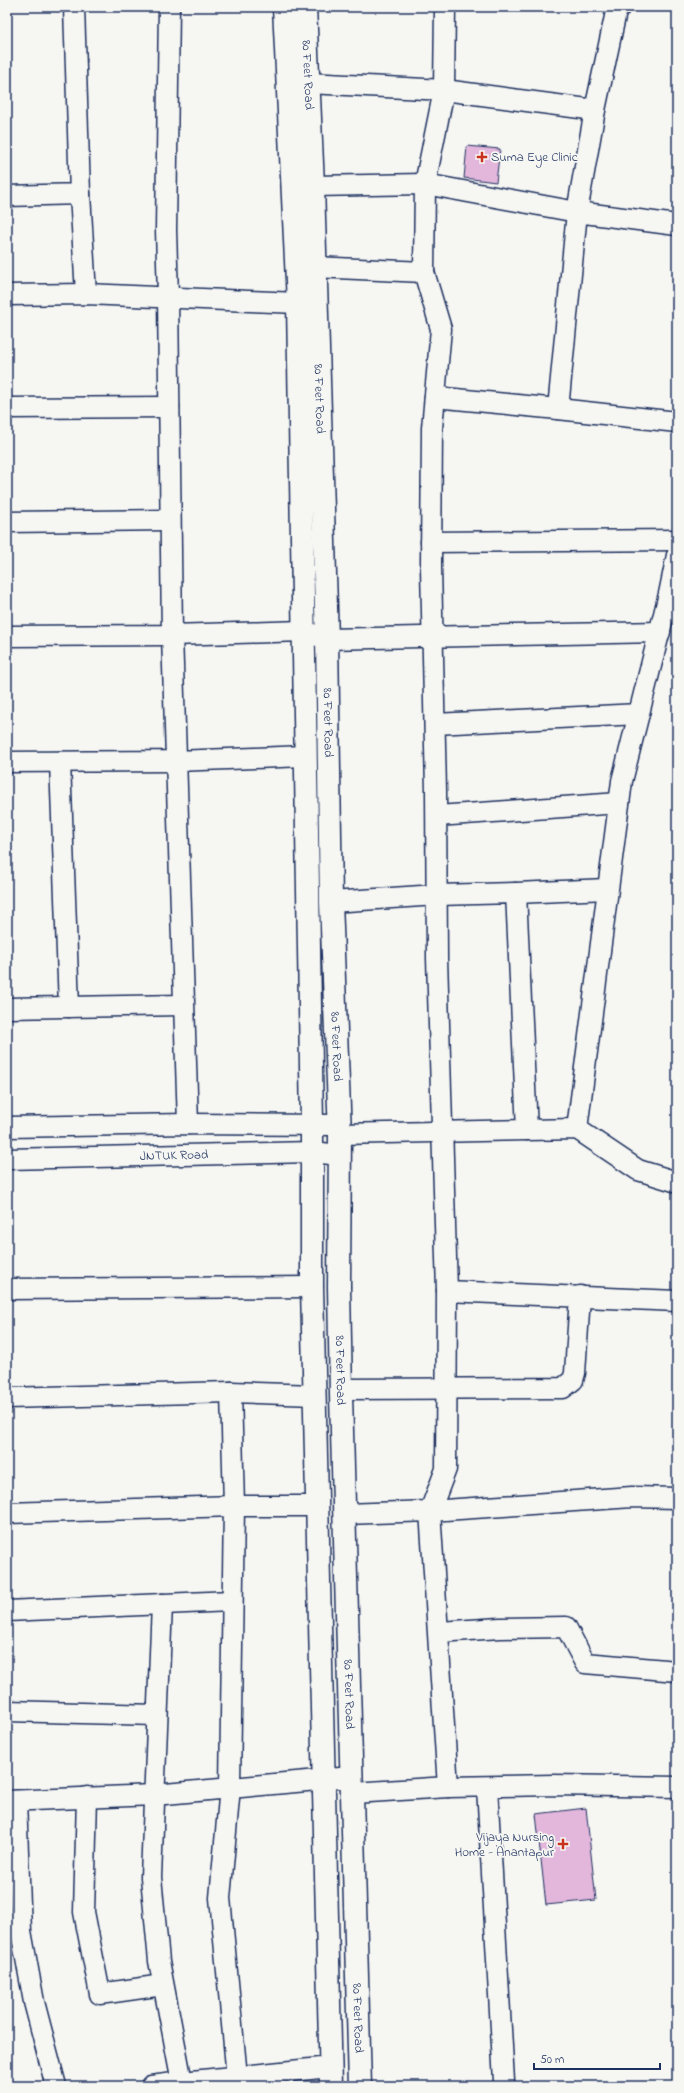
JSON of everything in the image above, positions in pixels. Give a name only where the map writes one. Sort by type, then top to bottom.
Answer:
[{"type":"main road","name":"80 Feet Road","points":[[284,7],[298,303],[312,1124],[312,1287],[331,2077]]},
{"type":"main road","name":"80 Feet Road","points":[[305,7],[313,186],[314,267],[327,639],[331,902],[340,1129],[339,1287],[341,1389],[360,2086]]},
{"type":"street","points":[[74,7],[80,194],[86,294]]},
{"type":"street","points":[[169,7],[166,230],[168,296],[168,407],[175,761],[188,1124]]},
{"type":"street","points":[[445,7],[444,90],[425,184],[424,272],[441,329],[432,428],[431,542],[437,816],[437,895],[447,1290],[446,1469],[430,1511],[448,1788]]},
{"type":"street","points":[[558,409],[577,212],[595,110],[616,12],[620,7]]},
{"type":"street","points":[[308,83],[444,90],[595,110]]},
{"type":"street","points":[[313,186],[425,184],[577,212],[677,225]]},
{"type":"street","points":[[7,196],[80,194]]},
{"type":"street","points":[[314,267],[424,272]]},
{"type":"street","points":[[7,295],[86,294],[168,296],[298,303]]},
{"type":"street","points":[[435,397],[677,422]]},
{"type":"street","points":[[7,408],[168,407]]},
{"type":"street","points":[[7,522],[170,520]]},
{"type":"street","points":[[431,542],[677,540]]},
{"type":"street","points":[[577,1129],[622,781],[660,632],[677,555]]},
{"type":"street","points":[[7,636],[172,635],[303,631],[327,639],[660,632]]},
{"type":"street","points":[[435,724],[639,714]]},
{"type":"street","points":[[7,762],[175,761],[305,756]]},
{"type":"street","points":[[60,762],[69,1007]]},
{"type":"street","points":[[437,816],[619,803]]},
{"type":"street","points":[[331,902],[437,895],[607,889]]},
{"type":"street","points":[[516,893],[527,1130]]},
{"type":"street","points":[[7,1008],[183,1005]]},
{"type":"street","points":[[7,1127],[188,1124],[312,1124],[340,1129],[443,1132],[577,1129],[638,1170],[677,1182]]},
{"type":"street","name":"JNTUK Road","points":[[7,1159],[312,1152],[340,1155]]},
{"type":"street","points":[[7,1289],[312,1287]]},
{"type":"street","points":[[447,1290],[677,1301]]},
{"type":"street","points":[[341,1389],[557,1389],[569,1385],[575,1373],[580,1296]]},
{"type":"street","points":[[7,1398],[231,1392],[315,1395]]},
{"type":"street","points":[[231,1392],[234,1506],[231,1601],[230,1787],[220,1898],[238,2077]]},
{"type":"street","points":[[345,1514],[430,1511],[632,1497],[677,1498]]},
{"type":"street","points":[[7,1513],[234,1506],[318,1506]]},
{"type":"street","points":[[7,1611],[231,1601]]},
{"type":"street","points":[[162,1604],[156,1715],[151,1877],[163,1985],[182,2082]]},
{"type":"street","points":[[439,1632],[500,1628],[566,1627],[585,1663],[677,1671]]},
{"type":"street","points":[[7,1711],[156,1715]]},
{"type":"street","points":[[56,2086],[34,2002],[21,1931],[11,1801],[154,1795],[323,1779],[352,1785],[448,1788],[553,1785],[677,1787]]},
{"type":"street","points":[[487,1787],[504,2081]]},
{"type":"street","points":[[87,1797],[84,1912],[100,1994],[163,1985]]},
{"type":"street","points":[[151,2086],[238,2077],[331,2077]]},
{"type":"building","points":[[467,146],[500,149],[496,182],[464,178]]},
{"type":"building","points":[[586,1808],[596,1900],[546,1905],[536,1814]]},
{"type":"place","name":"Suma Eye Clinic","points":[[482,157]]},
{"type":"place","name":"Vijaya Nursing Home - Anantapur","points":[[563,1844]]}]
